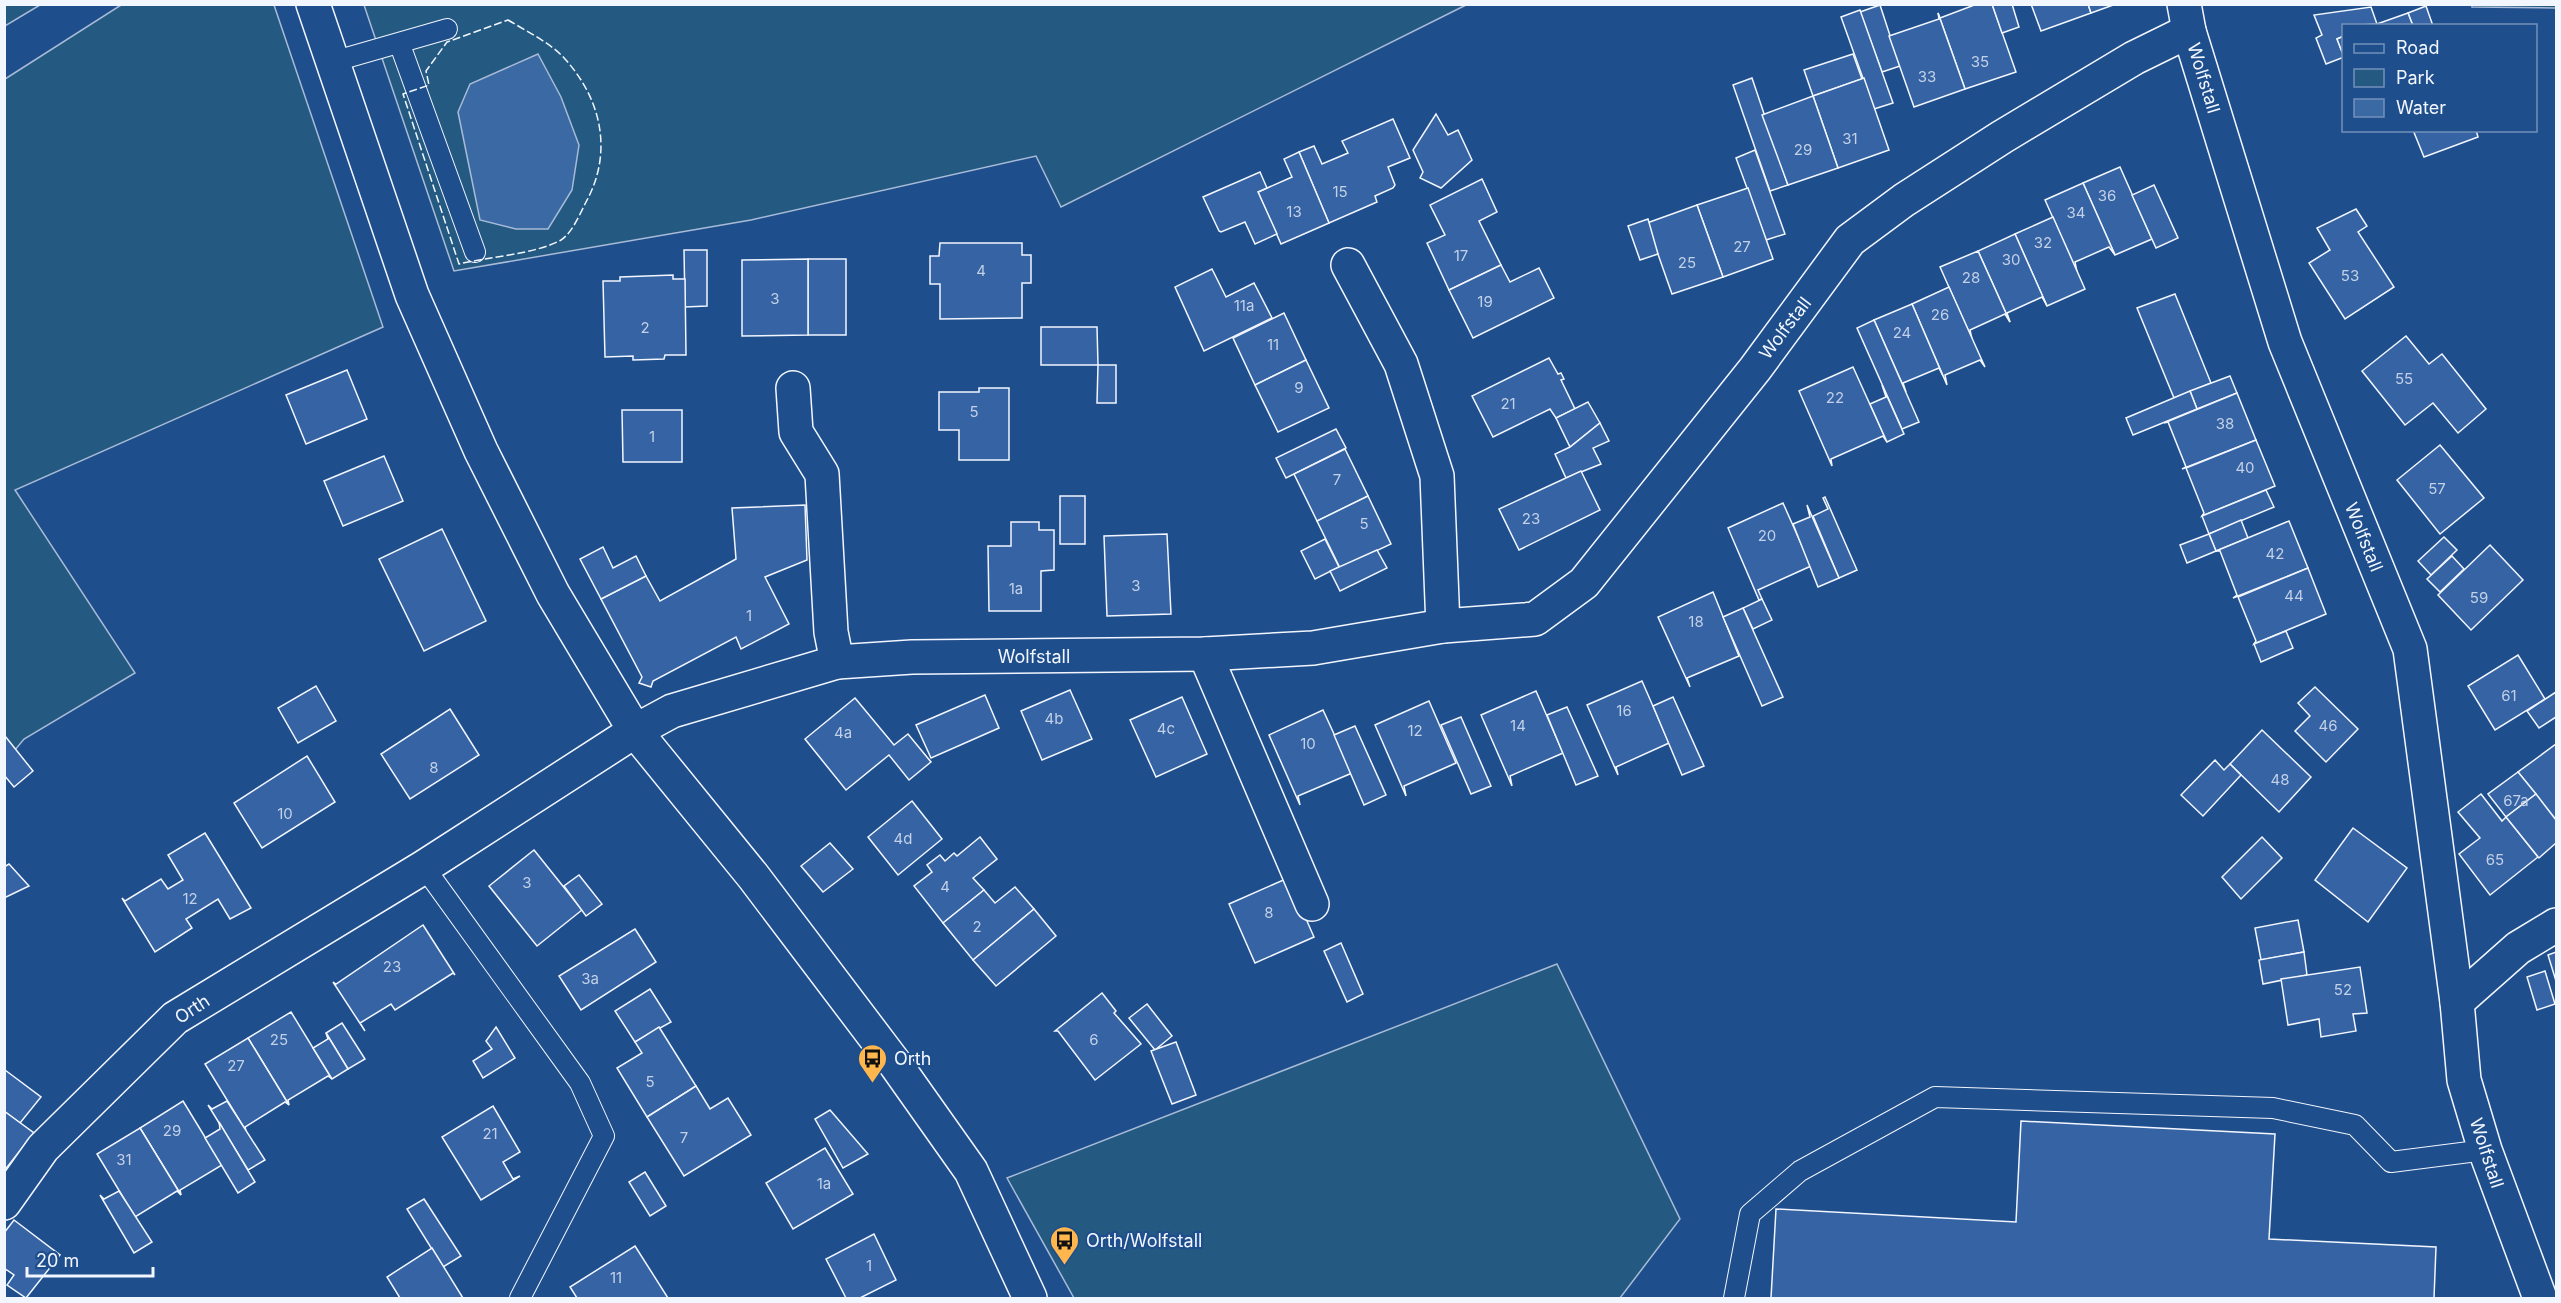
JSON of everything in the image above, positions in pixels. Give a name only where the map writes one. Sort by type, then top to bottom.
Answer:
[{"type":"street","points":[[313,4],[412,295],[481,451],[553,594],[635,731],[753,876],[896,1065],[972,1171],[1030,1299]]},
{"type":"street","name":"Wolfstall","points":[[635,731],[672,711],[837,662],[912,657],[1205,654],[1313,648],[1443,626],[1535,619],[1584,583],[1755,369],[1850,240],[2002,136],[2134,58],[2186,18],[2284,342],[2410,649],[2457,1002],[2464,1080],[2485,1150],[2540,1299]]},
{"type":"street","points":[[1348,265],[1401,364],[1437,476],[1443,626]]},
{"type":"street","points":[[793,388],[796,432],[822,474],[831,632],[837,662]]},
{"type":"street","points":[[1205,654],[1312,904]]},
{"type":"street","name":"Orth","points":[[4,1203],[43,1148],[175,1018],[424,867],[635,731]]},
{"type":"street","points":[[2457,1002],[2518,948],[2556,924]]},
{"type":"lane","points":[[332,62],[400,45],[447,30]]},
{"type":"lane","points":[[400,45],[475,252]]},
{"type":"lane","points":[[424,867],[580,1083],[604,1136],[520,1299]]},
{"type":"lane","points":[[1734,1299],[1750,1214],[1800,1171],[1935,1097],[2273,1108],[2355,1125],[2391,1162],[2485,1150]]},
{"type":"green space","points":[[5,4],[40,4],[40,5],[5,26]]},
{"type":"green space","points":[[2556,4],[2556,8],[2472,7],[2472,5]]},
{"type":"green space","points":[[121,5],[274,5],[383,327],[15,490],[135,673],[24,739],[5,762],[5,79]]},
{"type":"green space","points":[[364,5],[1466,5],[1061,207],[1036,156],[751,220],[454,271]]},
{"type":"green space","points":[[1557,964],[1680,1219],[1620,1298],[1074,1298],[1007,1178]]},
{"type":"water","points":[[538,54],[561,97],[579,145],[572,190],[548,229],[516,229],[480,220],[458,112],[470,84]]},
{"type":"building","points":[[1977,4],[1992,4],[2016,72],[1965,89],[1938,13],[1940,18]]},
{"type":"building","points":[[1992,4],[2012,4],[2019,27],[2002,33]]},
{"type":"building","points":[[2031,4],[2088,4],[2091,13],[2041,31]]},
{"type":"building","points":[[2088,4],[2116,4],[2091,13]]},
{"type":"building","points":[[1880,5],[1900,66],[1882,72],[1860,12]]},
{"type":"building","points":[[2426,6],[2432,24],[2412,24],[2408,13]]},
{"type":"building","points":[[2371,7],[2377,24],[2342,24],[2342,37],[2337,39],[2342,58],[2326,64],[2316,38],[2322,35],[2314,15]]},
{"type":"building","points":[[1860,10],[1893,103],[1874,109],[1841,17]]},
{"type":"building","points":[[1938,13],[1965,89],[1914,107],[1889,36],[1939,19]]},
{"type":"building","points":[[2408,13],[2412,24],[2377,24]]},
{"type":"building","points":[[2342,37],[2342,52],[2337,39]]},
{"type":"building","points":[[1853,54],[1862,79],[1813,96],[1804,70]]},
{"type":"building","points":[[1752,78],[1788,185],[1770,191],[1733,85]]},
{"type":"building","points":[[1864,78],[1889,150],[1838,168],[1813,96]]},
{"type":"building","points":[[1813,96],[1838,168],[1788,185],[1762,115]]},
{"type":"building","points":[[1436,114],[1448,135],[1458,130],[1472,160],[1441,188],[1420,178],[1423,172],[1413,150]]},
{"type":"building","points":[[1393,119],[1410,158],[1388,167],[1395,185],[1375,196],[1377,202],[1329,223],[1299,152],[1314,146],[1322,164],[1348,153],[1342,141]]},
{"type":"building","points":[[2414,132],[2477,132],[2478,137],[2424,157]]},
{"type":"building","points":[[1755,150],[1785,234],[1766,240],[1736,158]]},
{"type":"building","points":[[1299,152],[1329,223],[1281,244],[1258,192],[1292,177],[1284,159]]},
{"type":"building","points":[[2120,167],[2152,239],[2115,255],[2083,183]]},
{"type":"building","points":[[1260,172],[1267,188],[1258,192],[1277,234],[1255,244],[1245,222],[1219,231],[1203,197]]},
{"type":"building","points":[[1482,179],[1497,212],[1479,221],[1501,265],[1449,290],[1427,243],[1445,235],[1430,205]]},
{"type":"building","points":[[2083,183],[2115,255],[2109,247],[2075,262],[2077,272],[2045,200]]},
{"type":"building","points":[[2154,185],[2178,238],[2156,248],[2132,195]]},
{"type":"building","points":[[1748,188],[1773,259],[1723,277],[1697,205]]},
{"type":"building","points":[[1697,205],[1723,277],[1672,294],[1647,223]]},
{"type":"building","points":[[2356,209],[2367,226],[2358,232],[2394,287],[2345,319],[2309,263],[2330,250],[2317,228]]},
{"type":"building","points":[[2053,217],[2085,289],[2047,306],[2015,234]]},
{"type":"building","points":[[1648,219],[1658,254],[1640,260],[1628,226]]},
{"type":"building","points":[[2015,234],[2047,306],[2042,297],[2007,313],[2010,322],[1978,251]]},
{"type":"building","points":[[940,243],[1022,243],[1022,255],[1031,255],[1031,283],[1022,283],[1022,318],[940,319],[940,284],[930,284],[930,256],[939,256]]},
{"type":"building","points":[[684,250],[707,250],[707,306],[685,307]]},
{"type":"building","points":[[1978,251],[2010,322],[2005,314],[1970,330],[1972,339],[1940,267]]},
{"type":"building","points":[[808,259],[846,259],[846,335],[808,335]]},
{"type":"building","points":[[808,259],[808,335],[742,336],[742,260]]},
{"type":"building","points":[[1501,265],[1510,282],[1539,268],[1554,298],[1473,338],[1449,290]]},
{"type":"building","points":[[1212,269],[1226,297],[1254,283],[1272,318],[1204,351],[1175,287]]},
{"type":"building","points":[[673,275],[673,279],[685,279],[686,355],[665,355],[664,359],[633,360],[633,356],[605,357],[603,281],[620,281],[620,277]]},
{"type":"building","points":[[1949,287],[1985,367],[1980,360],[1945,375],[1947,385],[1912,304]]},
{"type":"building","points":[[2175,294],[2211,383],[2174,398],[2137,308]]},
{"type":"building","points":[[1912,304],[1943,376],[1939,368],[1903,383],[1906,392],[1874,320]]},
{"type":"building","points":[[1284,313],[1306,360],[1255,385],[1233,338]]},
{"type":"building","points":[[1874,320],[1919,422],[1902,429],[1857,328]]},
{"type":"building","points":[[1041,327],[1097,327],[1098,365],[1041,365]]},
{"type":"building","points":[[2406,336],[2429,364],[2442,354],[2486,409],[2458,433],[2433,403],[2405,425],[2362,371]]},
{"type":"building","points":[[1549,358],[1558,374],[1561,373],[1564,379],[1561,380],[1575,409],[1556,418],[1550,409],[1493,437],[1472,396]]},
{"type":"building","points":[[1306,360],[1329,408],[1278,432],[1255,385]]},
{"type":"building","points":[[1098,365],[1116,365],[1116,403],[1097,403]]},
{"type":"building","points":[[1853,367],[1887,442],[1883,436],[1831,459],[1832,466],[1799,391]]},
{"type":"building","points":[[347,370],[367,419],[306,444],[286,395]]},
{"type":"building","points":[[2230,376],[2237,393],[2197,409],[2190,391]]},
{"type":"building","points":[[1882,385],[1904,434],[1887,442],[1870,404],[1886,397]]},
{"type":"building","points":[[979,388],[1009,388],[1009,460],[959,460],[959,430],[939,430],[939,392],[979,392]]},
{"type":"building","points":[[2190,391],[2197,409],[2133,435],[2126,418]]},
{"type":"building","points":[[2237,393],[2256,440],[2182,469],[2186,467],[2168,422],[2164,423]]},
{"type":"building","points":[[1588,402],[1600,423],[1570,447],[1556,418]]},
{"type":"building","points":[[622,410],[682,410],[682,462],[623,462]]},
{"type":"building","points":[[1600,423],[1609,441],[1593,448],[1601,464],[1566,478],[1555,454],[1570,447]]},
{"type":"building","points":[[1336,429],[1346,448],[1286,478],[1276,458]]},
{"type":"building","points":[[2256,440],[2275,486],[2202,516],[2204,513],[2186,468]]},
{"type":"building","points":[[2440,445],[2484,498],[2440,534],[2397,480]]},
{"type":"building","points":[[1345,449],[1368,496],[1317,521],[1294,474]]},
{"type":"building","points":[[384,456],[403,501],[343,526],[324,481]]},
{"type":"building","points":[[1581,471],[1600,510],[1519,550],[1499,509]]},
{"type":"building","points":[[2266,490],[2274,507],[2209,534],[2202,516]]},
{"type":"building","points":[[1060,496],[1085,496],[1085,544],[1060,544]]},
{"type":"building","points":[[1368,496],[1391,544],[1340,568],[1317,521]]},
{"type":"building","points":[[1825,497],[1857,570],[1839,578],[1813,516],[1828,509],[1823,498]]},
{"type":"building","points":[[1783,503],[1811,566],[1758,590],[1762,599],[1759,600],[1728,528]]},
{"type":"building","points":[[805,505],[807,560],[765,577],[789,624],[741,649],[736,637],[653,681],[651,687],[639,683],[642,677],[601,599],[646,576],[660,601],[736,559],[732,508]]},
{"type":"building","points":[[1807,505],[1839,578],[1818,587],[1793,524],[1810,517]]},
{"type":"building","points":[[2241,520],[2248,538],[2216,551],[2209,534]]},
{"type":"building","points":[[2289,521],[2308,568],[2233,598],[2237,595],[2220,551],[2216,551]]},
{"type":"building","points":[[1011,522],[1039,522],[1039,530],[1054,530],[1054,570],[1041,571],[1041,611],[989,611],[988,546],[1011,546]]},
{"type":"building","points":[[442,529],[486,621],[424,651],[379,559]]},
{"type":"building","points":[[1167,534],[1171,614],[1107,616],[1104,536]]},
{"type":"building","points":[[2209,534],[2216,551],[2187,563],[2180,545]]},
{"type":"building","points":[[2444,537],[2457,550],[2431,575],[2418,561]]},
{"type":"building","points":[[1325,539],[1339,567],[1315,579],[1301,551]]},
{"type":"building","points":[[2490,545],[2523,580],[2471,630],[2438,595]]},
{"type":"building","points":[[603,547],[613,568],[636,556],[646,576],[601,599],[580,559]]},
{"type":"building","points":[[1377,550],[1387,568],[1340,591],[1330,571]]},
{"type":"building","points":[[2452,556],[2464,569],[2440,592],[2427,579]]},
{"type":"building","points":[[2308,568],[2326,614],[2254,644],[2256,641],[2238,597]]},
{"type":"building","points":[[1713,592],[1739,656],[1687,678],[1690,687],[1658,617]]},
{"type":"building","points":[[1762,599],[1772,620],[1753,629],[1743,608]]},
{"type":"building","points":[[1743,608],[1783,697],[1762,706],[1723,617]]},
{"type":"building","points":[[2286,631],[2293,648],[2261,662],[2254,644]]},
{"type":"building","points":[[2518,655],[2545,699],[2495,730],[2468,686]]},
{"type":"building","points":[[1642,681],[1669,743],[1616,767],[1618,775],[1587,705]]},
{"type":"building","points":[[316,686],[336,721],[298,743],[278,708]]},
{"type":"building","points":[[2315,687],[2358,729],[2326,762],[2295,731],[2310,716],[2298,703]]},
{"type":"building","points":[[1070,690],[1092,739],[1042,760],[1021,711]]},
{"type":"building","points":[[1536,691],[1563,753],[1510,776],[1512,786],[1481,715]]},
{"type":"building","points":[[2556,692],[2556,717],[2539,728],[2527,711]]},
{"type":"building","points":[[985,695],[999,728],[931,758],[916,725]]},
{"type":"building","points":[[1182,697],[1207,754],[1156,777],[1130,720]]},
{"type":"building","points":[[1673,697],[1704,766],[1682,775],[1653,706]]},
{"type":"building","points":[[855,698],[894,745],[908,734],[931,762],[909,780],[889,755],[846,790],[805,739]]},
{"type":"building","points":[[1429,701],[1456,763],[1404,786],[1406,796],[1375,725]]},
{"type":"building","points":[[1567,707],[1598,776],[1576,785],[1547,715]]},
{"type":"building","points":[[450,709],[479,755],[410,799],[381,754]]},
{"type":"building","points":[[1323,710],[1352,773],[1298,796],[1300,805],[1269,735]]},
{"type":"building","points":[[1461,717],[1491,786],[1471,794],[1441,725]]},
{"type":"building","points":[[1355,726],[1386,795],[1364,805],[1334,735]]},
{"type":"building","points":[[2262,730],[2311,777],[2279,812],[2230,764]]},
{"type":"building","points":[[5,736],[33,771],[14,787],[4,775]]},
{"type":"building","points":[[2556,744],[2556,820],[2518,772]]},
{"type":"building","points":[[307,756],[335,802],[262,848],[234,803]]},
{"type":"building","points":[[2215,760],[2224,770],[2230,764],[2241,775],[2203,816],[2181,795]]},
{"type":"building","points":[[2518,772],[2536,794],[2506,817],[2488,794]]},
{"type":"building","points":[[2481,794],[2502,821],[2506,817],[2538,857],[2490,895],[2459,854],[2480,838],[2458,812]]},
{"type":"building","points":[[2536,794],[2556,820],[2556,843],[2539,858],[2506,817]]},
{"type":"building","points":[[912,801],[942,839],[898,875],[868,837]]},
{"type":"building","points":[[2353,828],[2407,868],[2368,922],[2315,880]]},
{"type":"building","points":[[205,833],[251,908],[230,919],[218,899],[186,919],[192,928],[155,952],[122,898],[125,901],[161,879],[168,889],[183,880],[168,855]]},
{"type":"building","points":[[980,837],[997,859],[973,878],[984,890],[943,923],[914,886],[932,872],[927,865],[940,855],[945,861],[954,853],[957,856]]},
{"type":"building","points":[[2262,837],[2282,858],[2241,899],[2222,877]]},
{"type":"building","points":[[830,843],[853,869],[823,892],[801,866]]},
{"type":"building","points":[[534,850],[582,910],[537,946],[489,886]]},
{"type":"building","points":[[9,864],[29,886],[4,898],[4,867]]},
{"type":"building","points":[[579,875],[602,904],[586,916],[564,886]]},
{"type":"building","points":[[1288,878],[1314,937],[1255,963],[1229,904]]},
{"type":"building","points":[[1015,887],[1034,909],[973,960],[943,923],[984,890],[995,903]]},
{"type":"building","points":[[1034,909],[1056,936],[996,986],[973,960]]},
{"type":"building","points":[[2298,920],[2304,952],[2261,960],[2255,928]]},
{"type":"building","points":[[423,925],[455,975],[453,973],[395,1010],[391,1004],[360,1023],[365,1031],[333,982],[336,984]]},
{"type":"building","points":[[635,929],[656,962],[581,1010],[559,976]]},
{"type":"building","points":[[1341,943],[1363,994],[1347,1002],[1324,951]]},
{"type":"building","points":[[2304,952],[2307,975],[2263,984],[2259,960]]},
{"type":"building","points":[[2556,952],[2556,981],[2548,955]]},
{"type":"building","points":[[2360,967],[2367,1013],[2353,1014],[2356,1031],[2321,1037],[2319,1019],[2288,1025],[2281,979]]},
{"type":"building","points":[[2545,971],[2555,1004],[2537,1010],[2527,977]]},
{"type":"building","points":[[650,989],[671,1022],[635,1042],[615,1011]]},
{"type":"building","points":[[1102,993],[1116,1011],[1114,1013],[1141,1044],[1095,1080],[1058,1031],[1055,1031]]},
{"type":"building","points":[[1147,1004],[1172,1036],[1155,1050],[1129,1018]]},
{"type":"building","points":[[291,1012],[332,1079],[328,1076],[288,1100],[289,1105],[248,1038]]},
{"type":"building","points":[[342,1023],[365,1059],[348,1069],[326,1033]]},
{"type":"building","points":[[496,1027],[515,1058],[483,1078],[473,1061],[492,1049],[486,1041]]},
{"type":"building","points":[[659,1027],[696,1086],[647,1117],[617,1068],[642,1053],[635,1042]]},
{"type":"building","points":[[326,1033],[348,1069],[332,1079],[313,1048],[328,1039]]},
{"type":"building","points":[[248,1038],[289,1105],[285,1102],[245,1127],[246,1131],[205,1064]]},
{"type":"building","points":[[1176,1042],[1196,1095],[1172,1104],[1151,1051]]},
{"type":"building","points":[[5,1070],[41,1097],[20,1123],[4,1111]]},
{"type":"building","points":[[696,1086],[710,1109],[728,1098],[751,1135],[684,1176],[647,1117]]},
{"type":"building","points":[[183,1101],[222,1165],[180,1190],[181,1195],[140,1128]]},
{"type":"building","points":[[227,1101],[265,1160],[248,1170],[208,1105],[212,1109]]},
{"type":"building","points":[[493,1106],[520,1152],[503,1162],[513,1179],[520,1176],[481,1200],[442,1137]]},
{"type":"building","points":[[830,1110],[868,1154],[843,1168],[815,1119]]},
{"type":"building","points":[[4,1111],[34,1133],[4,1171]]},
{"type":"building","points":[[2021,1121],[2275,1134],[2269,1239],[2436,1247],[2434,1298],[1771,1298],[1776,1209],[2016,1222]]},
{"type":"building","points":[[219,1122],[255,1182],[238,1193],[205,1138],[220,1129]]},
{"type":"building","points":[[140,1128],[181,1195],[177,1191],[135,1217],[97,1154]]},
{"type":"building","points":[[825,1148],[853,1194],[793,1229],[766,1183]]},
{"type":"building","points":[[645,1172],[666,1206],[650,1216],[629,1182]]},
{"type":"building","points":[[119,1191],[152,1242],[134,1253],[100,1195],[104,1199]]},
{"type":"building","points":[[424,1199],[461,1256],[443,1267],[407,1209]]},
{"type":"building","points":[[14,1220],[60,1255],[26,1298],[7,1285],[14,1275],[4,1268],[4,1233]]},
{"type":"building","points":[[874,1234],[896,1280],[860,1298],[846,1298],[826,1259]]},
{"type":"building","points":[[635,1246],[668,1298],[577,1298],[570,1287]]},
{"type":"building","points":[[432,1248],[463,1298],[400,1298],[387,1277]]},
{"type":"fence","points":[[508,20],[553,48],[578,75],[588,92],[600,128],[599,165],[594,183],[578,217],[569,233],[561,240],[539,249],[459,264],[403,94],[429,85],[426,71],[447,42],[508,20]]},
{"type":"place","name":"Orth","points":[[873,1084]]},
{"type":"place","name":"Orth/Wolfstall","points":[[1065,1266]]}]
